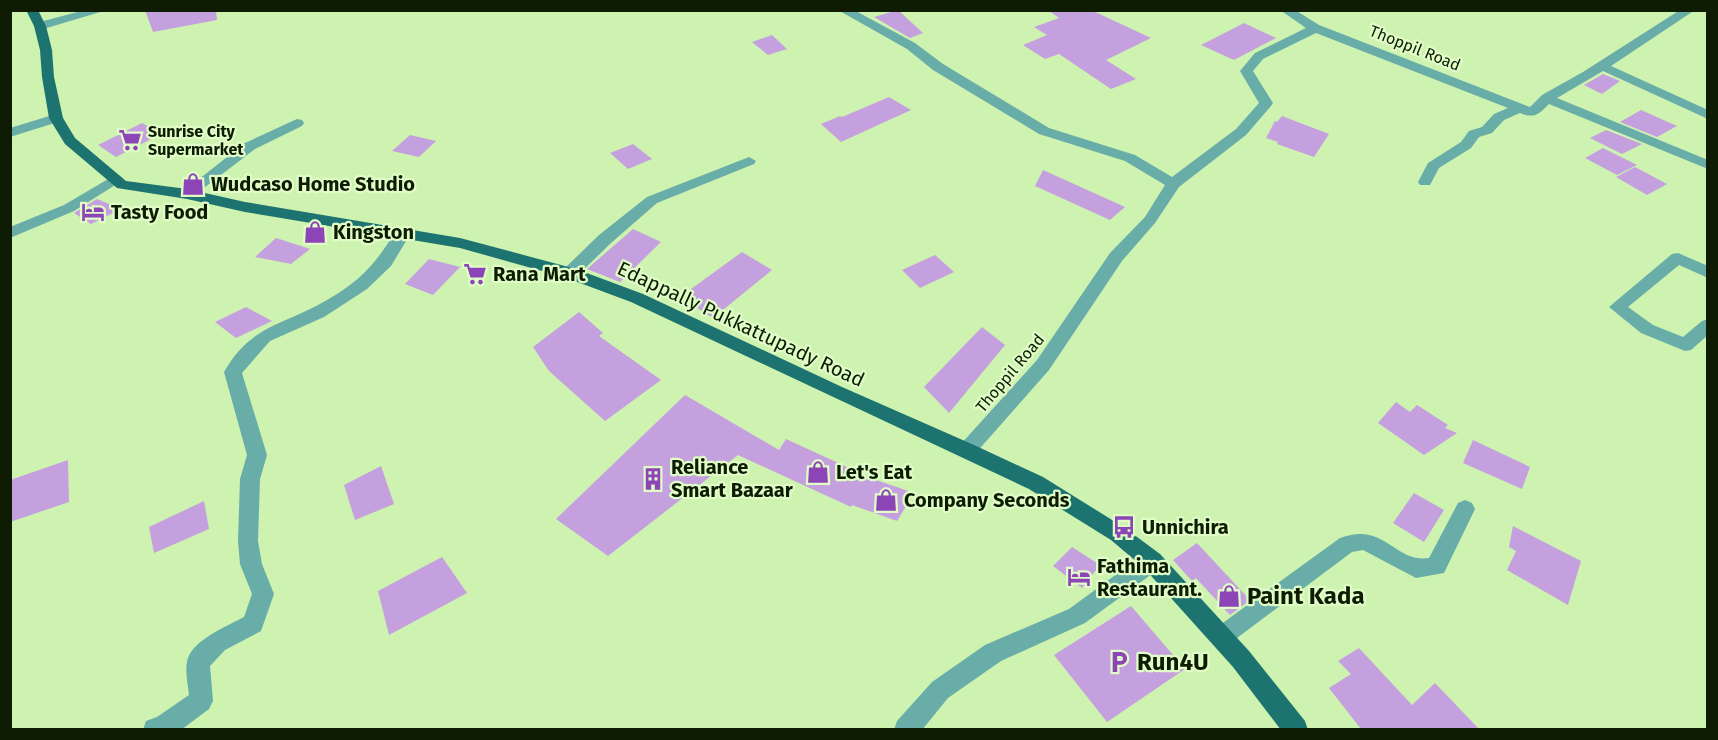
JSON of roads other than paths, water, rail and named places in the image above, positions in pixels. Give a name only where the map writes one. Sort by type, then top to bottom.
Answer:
[{"type":"main road","name":"Edappally Pukkattupady Road","points":[[36,18],[46,50],[48,77],[56,118],[69,141],[122,185],[187,194],[245,207],[471,246],[570,273],[637,298],[825,387],[967,450],[1036,483],[1118,534],[1152,561],[1221,637],[1296,729]]},
{"type":"street","points":[[36,18],[101,10]]},
{"type":"street","points":[[844,10],[911,46],[944,72],[1044,131],[1130,158],[1173,184]]},
{"type":"street","points":[[1286,10],[1315,28]]},
{"type":"street","points":[[1425,182],[1433,166],[1454,150],[1466,145],[1474,134],[1487,130],[1499,117],[1519,109],[1532,113],[1547,98],[1689,10]]},
{"type":"street","name":"Thoppil Road","points":[[967,450],[1043,365],[1116,257],[1150,220],[1173,184],[1206,161],[1240,132],[1266,103],[1246,71],[1259,56],[1315,28],[1346,38],[1400,63],[1519,109]]},
{"type":"street","points":[[1602,66],[1707,115]]},
{"type":"street","points":[[1547,98],[1707,165]]},
{"type":"street","points":[[10,134],[56,118]]},
{"type":"street","points":[[187,194],[250,146],[297,123]]},
{"type":"street","points":[[570,273],[605,239],[652,200],[749,160]]},
{"type":"street","points":[[10,233],[69,208],[115,180]]},
{"type":"street","points":[[156,729],[165,726],[201,701],[198,662],[217,642],[253,624],[262,594],[251,564],[248,541],[250,479],[257,455],[233,372],[266,336],[338,303],[364,282],[380,268],[398,246],[403,233]]},
{"type":"street","points":[[1707,273],[1678,258],[1617,307],[1647,329],[1685,345],[1707,325]]},
{"type":"street","points":[[1221,637],[1347,543],[1365,541],[1416,569],[1436,566],[1465,509]]},
{"type":"street","points":[[906,729],[940,690],[993,653],[1077,616],[1152,561]]},
{"type":"place","name":"Sunrise City Supermarket","points":[[130,140]]},
{"type":"place","name":"Wudcaso Home Studio","points":[[193,184]]},
{"type":"place","name":"Tasty Food","points":[[93,212]]},
{"type":"place","name":"Kingston","points":[[315,232]]},
{"type":"place","name":"Rana Mart","points":[[475,274]]},
{"type":"place","name":"Let's Eat","points":[[818,472]]},
{"type":"place","name":"Reliance Smart Bazaar","points":[[653,479]]},
{"type":"place","name":"Company Seconds","points":[[886,500]]},
{"type":"place","name":"Unnichira","points":[[1124,527]]},
{"type":"place","name":"Fathima Restaurant.","points":[[1079,577]]},
{"type":"place","name":"Paint Kada","points":[[1229,596]]},
{"type":"place","name":"Run4U","points":[[1119,662]]}]
